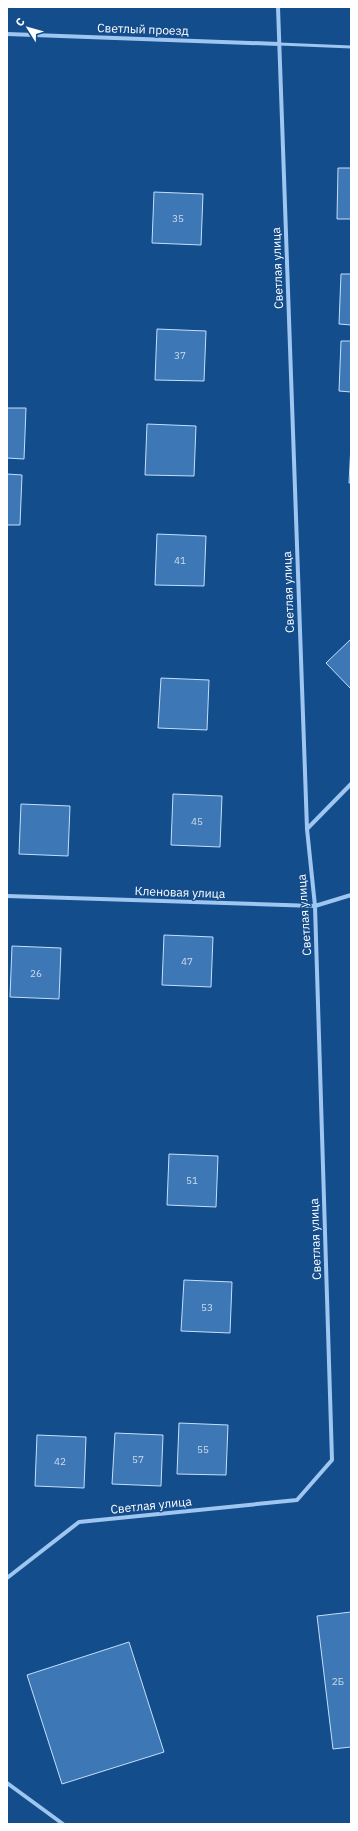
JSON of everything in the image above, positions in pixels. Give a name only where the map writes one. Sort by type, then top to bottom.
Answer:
[{"type":"street","name":"Светлая улица","points":[[7,1578],[80,1522],[297,1500],[332,1460],[315,906],[307,829],[278,7]]},
{"type":"street","name":"Светлый проезд","points":[[7,34],[279,44]]},
{"type":"street","points":[[307,829],[351,784]]},
{"type":"street","name":"Кленовая улица","points":[[7,896],[315,906],[351,895]]},
{"type":"street","points":[[7,1783],[64,1824]]},
{"type":"lane","points":[[279,44],[351,47]]},
{"type":"building","points":[[338,168],[351,168],[351,219],[337,219]]},
{"type":"building","points":[[154,192],[203,194],[201,245],[152,243]]},
{"type":"building","points":[[341,274],[351,274],[351,325],[339,324]]},
{"type":"building","points":[[157,329],[206,331],[204,381],[155,380]]},
{"type":"building","points":[[341,341],[351,341],[351,392],[339,391]]},
{"type":"building","points":[[7,408],[26,408],[24,459],[7,458]]},
{"type":"building","points":[[147,424],[196,426],[194,476],[145,475]]},
{"type":"building","points":[[351,444],[351,483],[349,483]]},
{"type":"building","points":[[7,474],[22,475],[20,525],[7,525]]},
{"type":"building","points":[[157,534],[206,536],[204,586],[155,585]]},
{"type":"building","points":[[351,639],[351,687],[350,688],[326,663]]},
{"type":"building","points":[[161,678],[209,680],[207,730],[158,728]]},
{"type":"building","points":[[173,794],[222,796],[220,847],[171,845]]},
{"type":"building","points":[[21,804],[70,806],[68,856],[19,854]]},
{"type":"building","points":[[164,935],[213,937],[211,987],[162,985]]},
{"type":"building","points":[[12,946],[61,948],[59,999],[10,997]]},
{"type":"building","points":[[169,1154],[218,1156],[216,1207],[167,1205]]},
{"type":"building","points":[[184,1280],[232,1282],[230,1333],[181,1331]]},
{"type":"building","points":[[179,1423],[228,1425],[226,1475],[177,1474]]},
{"type":"building","points":[[115,1433],[163,1435],[161,1486],[112,1484]]},
{"type":"building","points":[[37,1435],[86,1437],[84,1488],[35,1486]]},
{"type":"building","points":[[351,1612],[351,1747],[333,1749],[317,1616]]},
{"type":"building","points":[[129,1642],[164,1752],[62,1784],[27,1675]]}]
